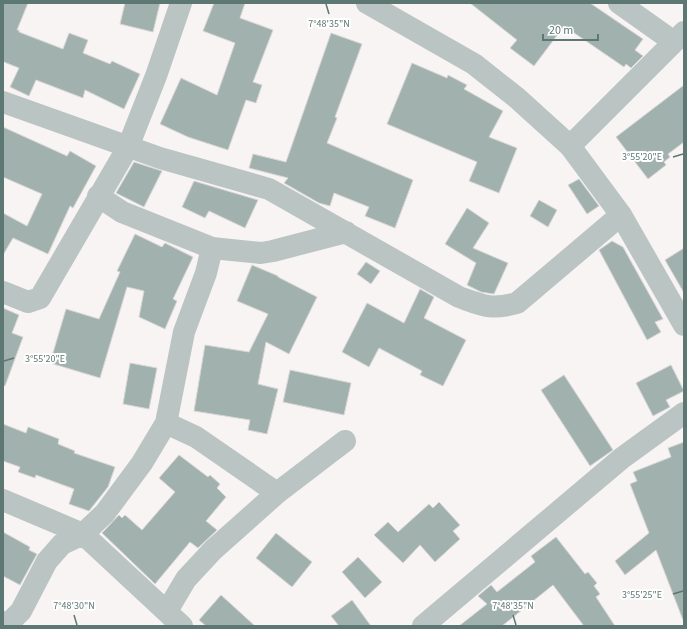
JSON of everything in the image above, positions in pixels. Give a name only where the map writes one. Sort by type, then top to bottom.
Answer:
[{"type":"street","points":[[3,292],[28,302],[40,298],[98,196],[128,147],[156,76],[181,3]]},
{"type":"street","points":[[367,3],[474,64],[517,98],[570,146],[621,215],[684,325]]},
{"type":"street","points":[[570,146],[679,37],[619,3]]},
{"type":"street","points":[[3,102],[160,158],[270,189],[458,298],[484,307],[498,308],[517,303],[621,215]]},
{"type":"street","points":[[98,196],[122,212],[212,248],[260,253],[346,232]]},
{"type":"street","points":[[3,623],[12,620],[21,610],[47,561],[62,544],[83,534],[105,513],[142,463],[166,423],[184,332],[206,273],[212,248]]},
{"type":"street","points":[[423,626],[622,458],[684,413]]},
{"type":"street","points":[[166,423],[196,437],[277,493]]},
{"type":"street","points":[[167,611],[186,579],[209,555],[277,493],[345,441]]},
{"type":"street","points":[[3,500],[83,534],[182,626]]},
{"type":"building","points":[[3,3],[28,3],[17,30],[19,30],[19,32],[63,49],[69,33],[88,40],[83,53],[110,64],[112,61],[140,74],[124,109],[85,90],[83,98],[36,80],[29,96],[10,87],[19,68],[4,62],[3,63]]},
{"type":"building","points":[[125,3],[160,3],[153,32],[120,24]]},
{"type":"building","points":[[214,3],[245,3],[240,18],[273,30],[253,82],[262,85],[256,103],[246,100],[228,150],[188,137],[160,124],[181,78],[217,95],[235,43],[203,31]]},
{"type":"building","points":[[470,3],[590,3],[643,39],[635,50],[643,56],[631,68],[626,64],[624,67],[564,26],[534,66],[510,48],[517,40]]},
{"type":"building","points":[[331,33],[362,44],[327,143],[413,180],[395,228],[365,216],[369,207],[334,193],[330,206],[319,203],[284,183],[288,178],[249,168],[253,154],[286,162]]},
{"type":"building","points":[[412,63],[447,78],[448,75],[467,85],[464,89],[503,111],[489,137],[517,148],[499,193],[469,181],[477,162],[387,124]]},
{"type":"building","points":[[684,85],[684,142],[668,154],[670,157],[664,162],[666,165],[648,179],[616,137]]},
{"type":"building","points":[[3,127],[67,156],[70,151],[96,166],[73,208],[70,206],[48,254],[13,238],[3,255],[3,213],[27,226],[42,194],[3,177]]},
{"type":"building","points":[[134,162],[162,171],[144,207],[116,193]]},
{"type":"building","points":[[579,179],[599,206],[587,214],[568,185]]},
{"type":"building","points":[[194,181],[258,200],[245,228],[209,211],[205,218],[182,207]]},
{"type":"building","points":[[539,200],[557,210],[548,227],[530,216]]},
{"type":"building","points":[[467,208],[489,223],[473,248],[508,263],[494,294],[481,292],[467,285],[476,263],[445,244]]},
{"type":"building","points":[[135,234],[162,247],[165,243],[193,257],[173,299],[177,301],[165,329],[139,317],[144,291],[127,287],[100,378],[50,363],[66,309],[99,319],[120,272],[117,271]]},
{"type":"building","points":[[612,241],[623,247],[663,319],[655,322],[661,332],[647,340],[599,250]]},
{"type":"building","points":[[684,248],[684,293],[665,260]]},
{"type":"building","points":[[366,262],[380,271],[371,284],[357,274]]},
{"type":"building","points":[[252,265],[278,276],[317,297],[289,354],[266,342],[258,384],[278,389],[267,434],[248,430],[250,420],[194,411],[205,345],[249,352],[268,314],[237,301]]},
{"type":"building","points":[[420,289],[434,297],[424,318],[466,340],[443,386],[420,375],[422,371],[379,348],[369,367],[342,352],[367,303],[404,323]]},
{"type":"building","points":[[3,308],[19,315],[12,333],[23,337],[5,386],[3,385]]},
{"type":"building","points":[[130,363],[157,368],[149,409],[123,404]]},
{"type":"building","points":[[671,365],[684,391],[666,400],[670,407],[653,416],[636,383]]},
{"type":"building","points":[[290,370],[351,383],[344,415],[283,402]]},
{"type":"building","points":[[564,375],[613,450],[590,466],[541,390]]},
{"type":"building","points":[[3,424],[26,433],[28,427],[59,439],[58,444],[75,451],[74,453],[115,467],[108,487],[89,511],[69,504],[74,489],[36,475],[35,478],[18,472],[20,467],[3,461]]},
{"type":"building","points":[[684,442],[683,620],[656,550],[625,575],[615,561],[649,533],[630,484],[637,481],[633,472],[671,457],[668,448]]},
{"type":"building","points":[[179,455],[208,477],[210,475],[220,484],[217,488],[226,497],[206,521],[217,530],[198,548],[190,542],[155,584],[102,533],[119,515],[122,518],[125,515],[142,530],[175,492],[159,478]]},
{"type":"building","points":[[439,502],[460,525],[453,531],[460,539],[435,562],[420,545],[403,563],[374,535],[388,522],[398,532],[429,504],[433,508]]},
{"type":"building","points":[[3,532],[30,547],[29,550],[37,554],[20,585],[3,576]]},
{"type":"building","points":[[276,533],[312,562],[292,587],[256,558]]},
{"type":"building","points":[[556,537],[585,574],[588,572],[597,583],[594,586],[600,594],[596,597],[615,626],[584,626],[553,585],[502,626],[459,626],[487,604],[478,596],[491,585],[497,592],[535,562],[531,556]]},
{"type":"building","points":[[358,557],[382,582],[365,598],[342,572]]},
{"type":"building","points":[[221,595],[255,626],[206,626],[199,620]]},
{"type":"building","points":[[352,600],[371,626],[339,626],[331,616]]}]
